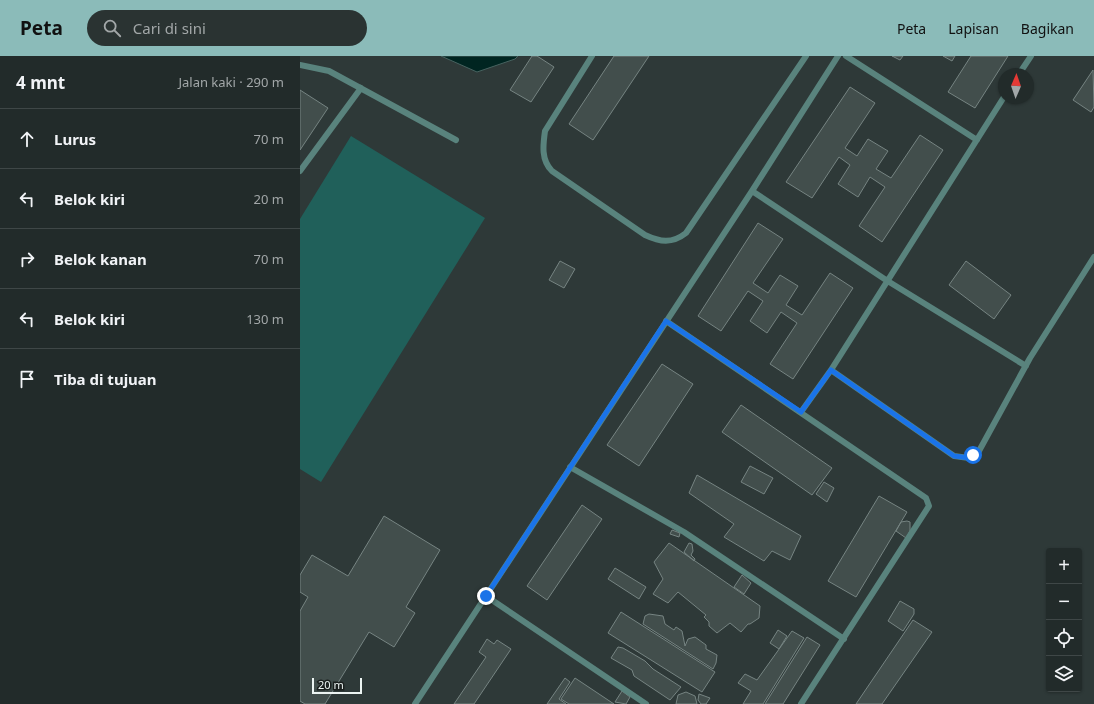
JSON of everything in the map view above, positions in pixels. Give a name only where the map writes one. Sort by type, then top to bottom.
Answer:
[{"type":"lane","points":[[592,56],[547,126],[543,142],[546,162],[552,171],[645,235],[656,240],[666,242],[680,238],[686,233],[806,56]]},
{"type":"lane","points":[[415,704],[752,191],[838,56]]},
{"type":"lane","points":[[846,56],[977,140]]},
{"type":"lane","points":[[1023,68],[1031,56]]},
{"type":"lane","points":[[300,65],[329,71],[456,140]]},
{"type":"lane","points":[[300,171],[361,88]]},
{"type":"lane","points":[[801,412],[831,370],[886,280],[1000,104]]},
{"type":"lane","points":[[752,191],[886,280],[1026,366]]},
{"type":"lane","points":[[831,370],[954,456],[969,458],[979,451],[1026,366],[1094,257]]},
{"type":"lane","points":[[666,321],[926,498],[928,502],[929,506],[801,704]]},
{"type":"lane","points":[[570,467],[684,532],[844,638]]},
{"type":"lane","points":[[486,596],[646,704]]},
{"type":"shaded area","points":[[441,56],[518,56],[515,59],[477,72]]},
{"type":"shaded area","points":[[351,136],[485,218],[321,482],[300,469],[300,219]]},
{"type":"building","points":[[532,56],[537,56],[554,67],[531,102],[510,90]]},
{"type":"building","points":[[614,56],[649,56],[593,140],[569,124]]},
{"type":"building","points":[[892,56],[903,56],[900,60]]},
{"type":"building","points":[[943,56],[955,56],[952,61]]},
{"type":"building","points":[[971,56],[1008,56],[1000,68],[998,68],[998,72],[975,108],[948,92]]},
{"type":"building","points":[[1093,70],[1094,107],[1091,112],[1073,100]]},
{"type":"building","points":[[850,87],[875,103],[845,148],[857,156],[868,139],[888,151],[876,169],[891,178],[920,135],[943,150],[882,242],[859,226],[885,187],[870,177],[858,197],[838,184],[850,165],[839,157],[812,198],[786,182]]},
{"type":"building","points":[[300,90],[328,108],[300,150]]},
{"type":"building","points":[[758,223],[783,239],[753,283],[768,293],[780,275],[798,286],[786,305],[802,315],[830,273],[853,288],[793,379],[770,364],[797,323],[781,312],[767,333],[750,321],[763,301],[748,291],[721,331],[698,316]]},
{"type":"building","points":[[560,261],[575,269],[564,288],[549,280]]},
{"type":"building","points":[[966,261],[1011,295],[994,319],[949,285]]},
{"type":"building","points":[[662,364],[693,384],[639,466],[607,445]]},
{"type":"building","points":[[741,405],[832,468],[812,495],[722,432]]},
{"type":"building","points":[[750,466],[773,478],[764,494],[741,482]]},
{"type":"building","points":[[697,475],[801,536],[790,560],[772,551],[764,561],[724,537],[734,524],[689,493]]},
{"type":"building","points":[[824,482],[834,488],[827,502],[816,494]]},
{"type":"building","points":[[879,496],[907,512],[856,597],[828,581]]},
{"type":"building","points":[[582,505],[602,519],[547,600],[527,586]]},
{"type":"building","points":[[384,516],[440,550],[406,607],[415,613],[394,647],[369,632],[325,704],[305,704],[300,701],[300,611],[308,597],[300,592],[300,575],[312,555],[348,576]]},
{"type":"building","points":[[901,522],[910,522],[910,531],[906,538],[896,531]]},
{"type":"building","points":[[672,530],[680,533],[679,537],[670,534]]},
{"type":"building","points":[[669,543],[760,606],[759,618],[748,624],[741,632],[730,623],[717,633],[709,626],[709,622],[704,617],[706,615],[678,592],[668,603],[653,594],[663,579],[654,562]]},
{"type":"building","points":[[689,543],[692,544],[693,551],[691,555],[695,559],[694,561],[684,552]]},
{"type":"building","points":[[615,568],[646,587],[639,599],[608,579]]},
{"type":"building","points":[[742,575],[751,583],[744,594],[734,587]]},
{"type":"building","points":[[900,601],[914,609],[914,614],[903,631],[888,621]]},
{"type":"building","points":[[621,612],[715,672],[702,692],[608,633]]},
{"type":"building","points":[[649,614],[663,616],[665,624],[674,630],[676,627],[682,631],[685,646],[688,639],[695,637],[706,645],[706,649],[717,655],[716,663],[713,669],[643,624],[645,616]]},
{"type":"building","points":[[913,620],[932,632],[882,704],[856,704]]},
{"type":"building","points":[[778,630],[787,636],[779,649],[770,643]]},
{"type":"building","points":[[792,631],[804,638],[763,704],[743,704],[751,691],[738,683],[745,674],[757,680]]},
{"type":"building","points":[[807,637],[820,645],[783,704],[765,704]]},
{"type":"building","points":[[487,639],[494,644],[497,640],[511,649],[474,704],[454,704],[486,657],[479,652]]},
{"type":"building","points":[[618,647],[623,648],[645,661],[653,669],[681,687],[670,700],[634,676],[632,670],[611,658]]},
{"type":"building","points":[[565,678],[570,682],[559,699],[566,704],[547,704]]},
{"type":"building","points":[[575,678],[614,704],[569,704],[561,699]]},
{"type":"building","points":[[622,691],[630,697],[626,704],[615,702]]},
{"type":"building","points":[[686,692],[695,696],[697,704],[676,704],[678,695]]},
{"type":"building","points":[[699,694],[710,698],[706,704],[701,704],[698,700]]},
{"type":"route","points":[[486,596],[666,321],[801,412],[831,370],[954,456],[969,458],[973,455]]}]
